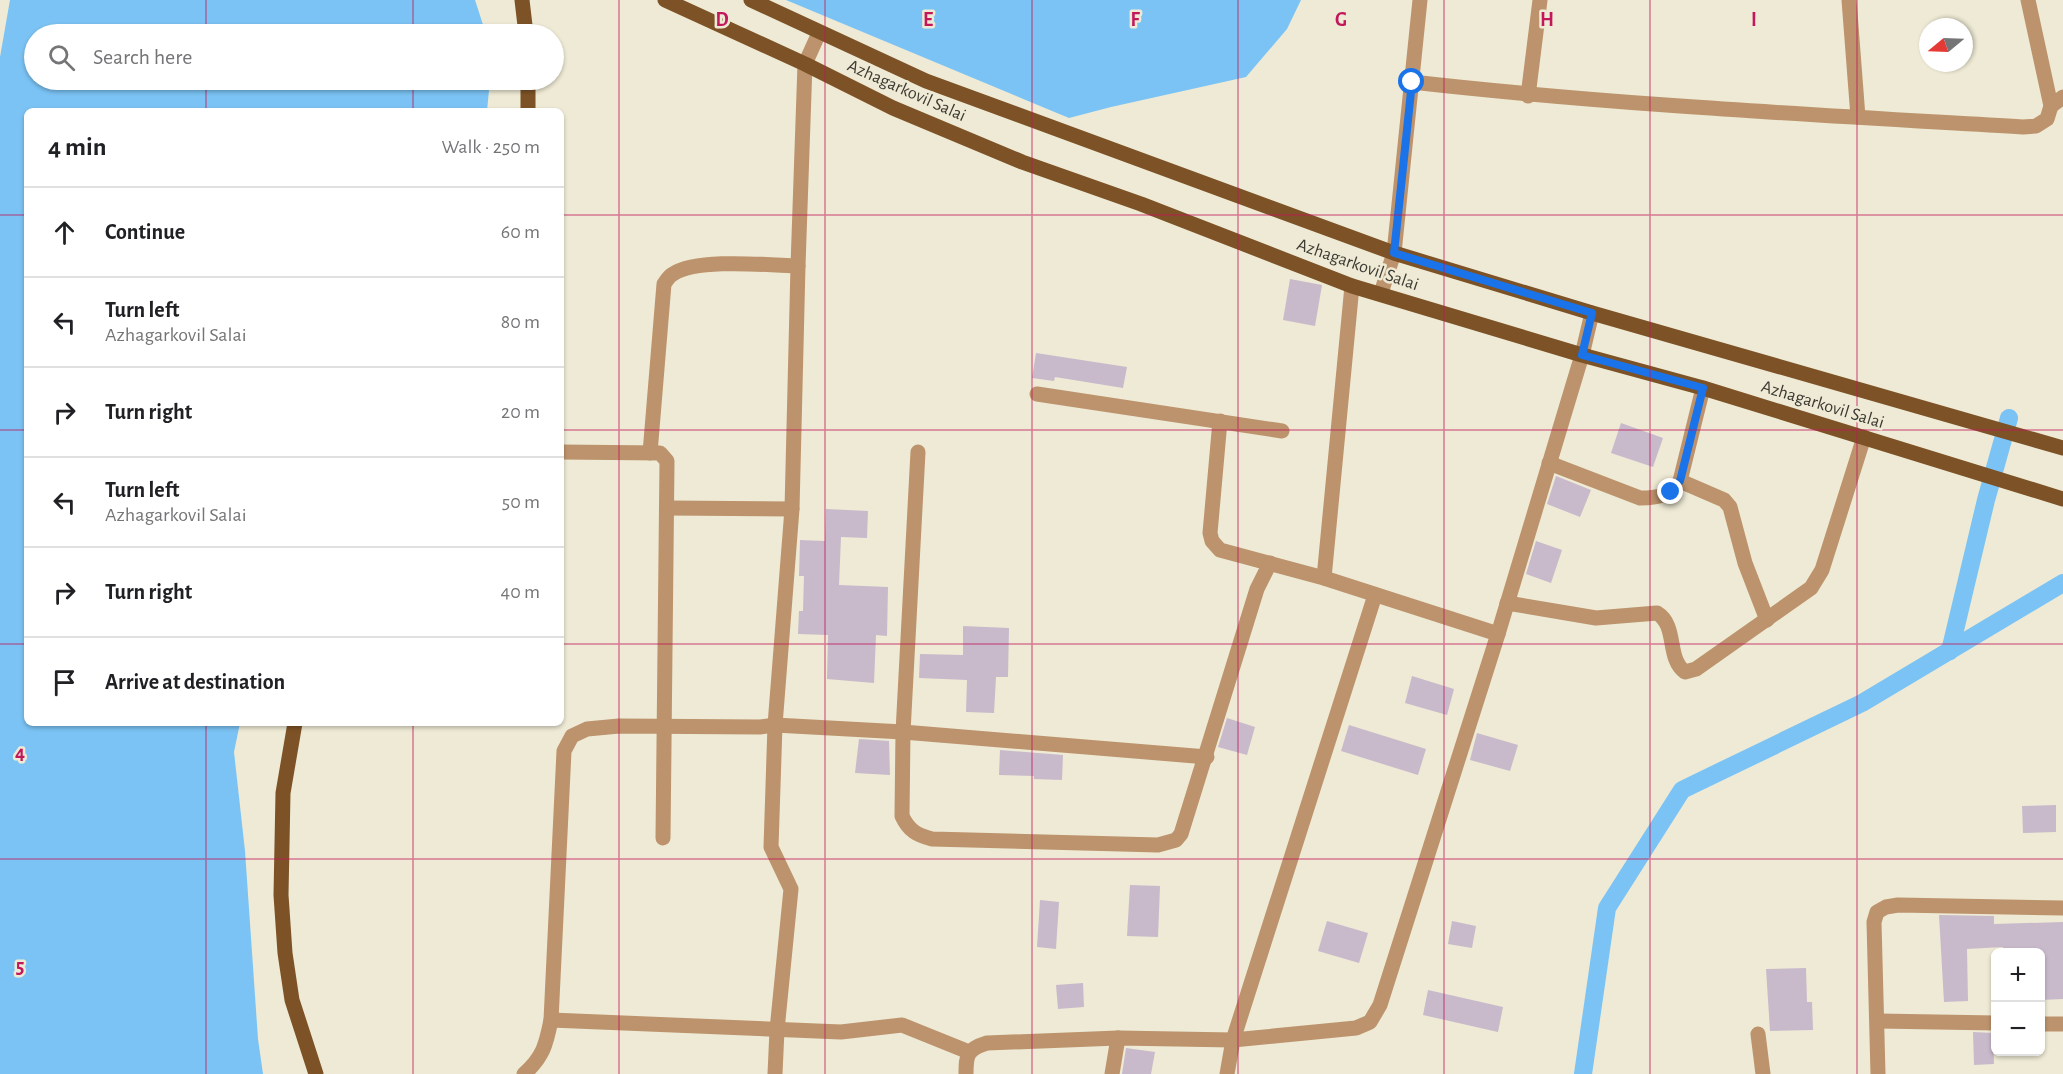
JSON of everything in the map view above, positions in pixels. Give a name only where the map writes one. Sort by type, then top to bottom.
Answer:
[{"type":"main road","points":[[522,0],[525,24]]},
{"type":"main road","name":"Azhagarkovil Salai","points":[[665,0],[805,64],[893,108],[1022,162],[1141,204],[1352,286],[1582,355],[1703,388],[2063,499]]},
{"type":"main road","name":"Azhagarkovil Salai","points":[[751,0],[926,81],[1394,253],[1592,313],[2063,448]]},
{"type":"main road","points":[[528,90],[528,108]]},
{"type":"main road","points":[[294,726],[283,793],[281,895],[284,941],[292,1000],[316,1074]]},
{"type":"street","points":[[1381,293],[1394,253],[1420,0]]},
{"type":"street","points":[[1528,96],[1540,0]]},
{"type":"street","points":[[1849,0],[1858,117]]},
{"type":"street","points":[[1412,82],[1528,96],[1751,112],[2036,126],[2047,119],[2057,102],[2028,0]]},
{"type":"street","points":[[775,1074],[791,889],[771,847],[775,725],[792,509],[805,64],[819,33]]},
{"type":"street","points":[[650,453],[664,284],[670,275],[682,269],[706,265],[798,266]]},
{"type":"street","points":[[1324,578],[1352,286]]},
{"type":"street","points":[[966,1074],[966,1059],[969,1052],[976,1046],[987,1043],[1118,1038],[1233,1040],[1356,1028],[1370,1022],[1380,1005],[1498,634],[1582,355],[1592,313]]},
{"type":"street","points":[[1549,463],[1640,498],[1654,498],[1671,492],[1680,481],[1703,388]]},
{"type":"street","points":[[1037,394],[1282,430]]},
{"type":"street","points":[[1220,421],[1210,533],[1212,541],[1220,550],[1324,578],[1498,634]]},
{"type":"street","points":[[1507,603],[1596,618],[1657,613],[1667,622],[1675,656],[1681,669],[1685,672],[1696,669],[1811,588],[1822,570],[1864,437]]},
{"type":"street","points":[[564,452],[660,453],[667,461],[666,726],[663,838]]},
{"type":"street","points":[[918,452],[903,732],[902,816],[906,825],[916,835],[932,838],[1167,844],[1176,840],[1182,834],[1207,757],[1257,589],[1270,563]]},
{"type":"street","points":[[1680,481],[1724,500],[1730,507],[1745,563],[1767,620]]},
{"type":"street","points":[[667,508],[792,509]]},
{"type":"street","points":[[1227,1074],[1233,1040],[1375,595]]},
{"type":"street","points":[[524,1074],[537,1063],[546,1045],[551,1020],[564,751],[572,736],[587,729],[619,726],[760,727],[775,725],[903,732],[1207,757]]},
{"type":"street","points":[[1878,1074],[1874,922],[1877,912],[1886,907],[1899,905],[2063,908]]},
{"type":"street","points":[[551,1020],[841,1032],[902,1024],[969,1052]]},
{"type":"street","points":[[1878,1021],[1991,1023]]},
{"type":"street","points":[[2045,1024],[2063,1024]]},
{"type":"street","points":[[1758,1034],[1763,1074]]},
{"type":"street","points":[[1112,1074],[1118,1038]]},
{"type":"water","points":[[10,0],[475,0],[483,24],[24,24],[24,90],[489,90],[487,108],[24,108],[24,726],[239,726],[234,752],[245,851],[258,1039],[263,1074],[0,1074],[0,57]]},
{"type":"water","points":[[786,0],[1301,0],[1287,29],[1246,77],[1069,118]]},
{"type":"building","points":[[1290,279],[1322,285],[1315,326],[1283,320]]},
{"type":"building","points":[[1036,353],[1127,367],[1123,388],[1055,377],[1054,381],[1032,378]]},
{"type":"building","points":[[1621,423],[1663,438],[1653,467],[1611,453]]},
{"type":"building","points":[[1556,476],[1591,490],[1580,517],[1547,504]]},
{"type":"building","points":[[826,509],[868,511],[867,538],[841,537],[839,585],[888,587],[887,636],[876,635],[874,683],[827,679],[828,635],[798,634],[799,611],[803,611],[804,576],[799,576],[800,540],[825,541]]},
{"type":"building","points":[[1536,541],[1562,550],[1551,583],[1526,574]]},
{"type":"building","points":[[963,626],[1009,628],[1008,677],[996,677],[994,713],[966,712],[967,680],[919,678],[920,654],[963,655]]},
{"type":"building","points":[[1412,676],[1454,689],[1447,715],[1405,703]]},
{"type":"building","points":[[1227,718],[1255,727],[1247,755],[1218,747]]},
{"type":"building","points":[[1349,725],[1426,749],[1418,775],[1341,751]]},
{"type":"building","points":[[1477,733],[1518,745],[1510,771],[1470,760]]},
{"type":"building","points":[[859,739],[889,741],[890,775],[855,773]]},
{"type":"building","points":[[1000,750],[1063,755],[1062,780],[999,775]]},
{"type":"building","points":[[2056,805],[2056,832],[2023,833],[2022,806]]},
{"type":"building","points":[[1130,885],[1160,886],[1158,937],[1127,936]]},
{"type":"building","points":[[1040,900],[1059,902],[1056,949],[1037,947]]},
{"type":"building","points":[[1939,915],[1994,916],[1994,924],[2063,922],[2063,999],[2045,1000],[2045,948],[2003,947],[1967,949],[1968,1001],[1944,1002]]},
{"type":"building","points":[[1327,921],[1368,933],[1359,963],[1318,951]]},
{"type":"building","points":[[1452,921],[1476,926],[1472,948],[1448,944]]},
{"type":"building","points":[[1806,968],[1807,1002],[1812,1002],[1813,1030],[1770,1031],[1766,969]]},
{"type":"building","points":[[1083,983],[1084,1007],[1058,1009],[1056,985]]},
{"type":"building","points":[[1428,990],[1503,1007],[1498,1032],[1423,1015]]},
{"type":"building","points":[[1973,1032],[1991,1033],[1991,1056],[1994,1056],[1994,1064],[1974,1065]]},
{"type":"building","points":[[1126,1048],[1155,1052],[1151,1074],[1122,1074]]},
{"type":"waterway","points":[[1950,651],[1986,500],[2009,418]]},
{"type":"waterway","points":[[1583,1074],[1607,908],[1682,790],[1862,703],[2063,583]]},
{"type":"route","points":[[1412,82],[1394,253],[1592,313],[1582,355],[1703,388],[1680,481],[1671,492]]}]
